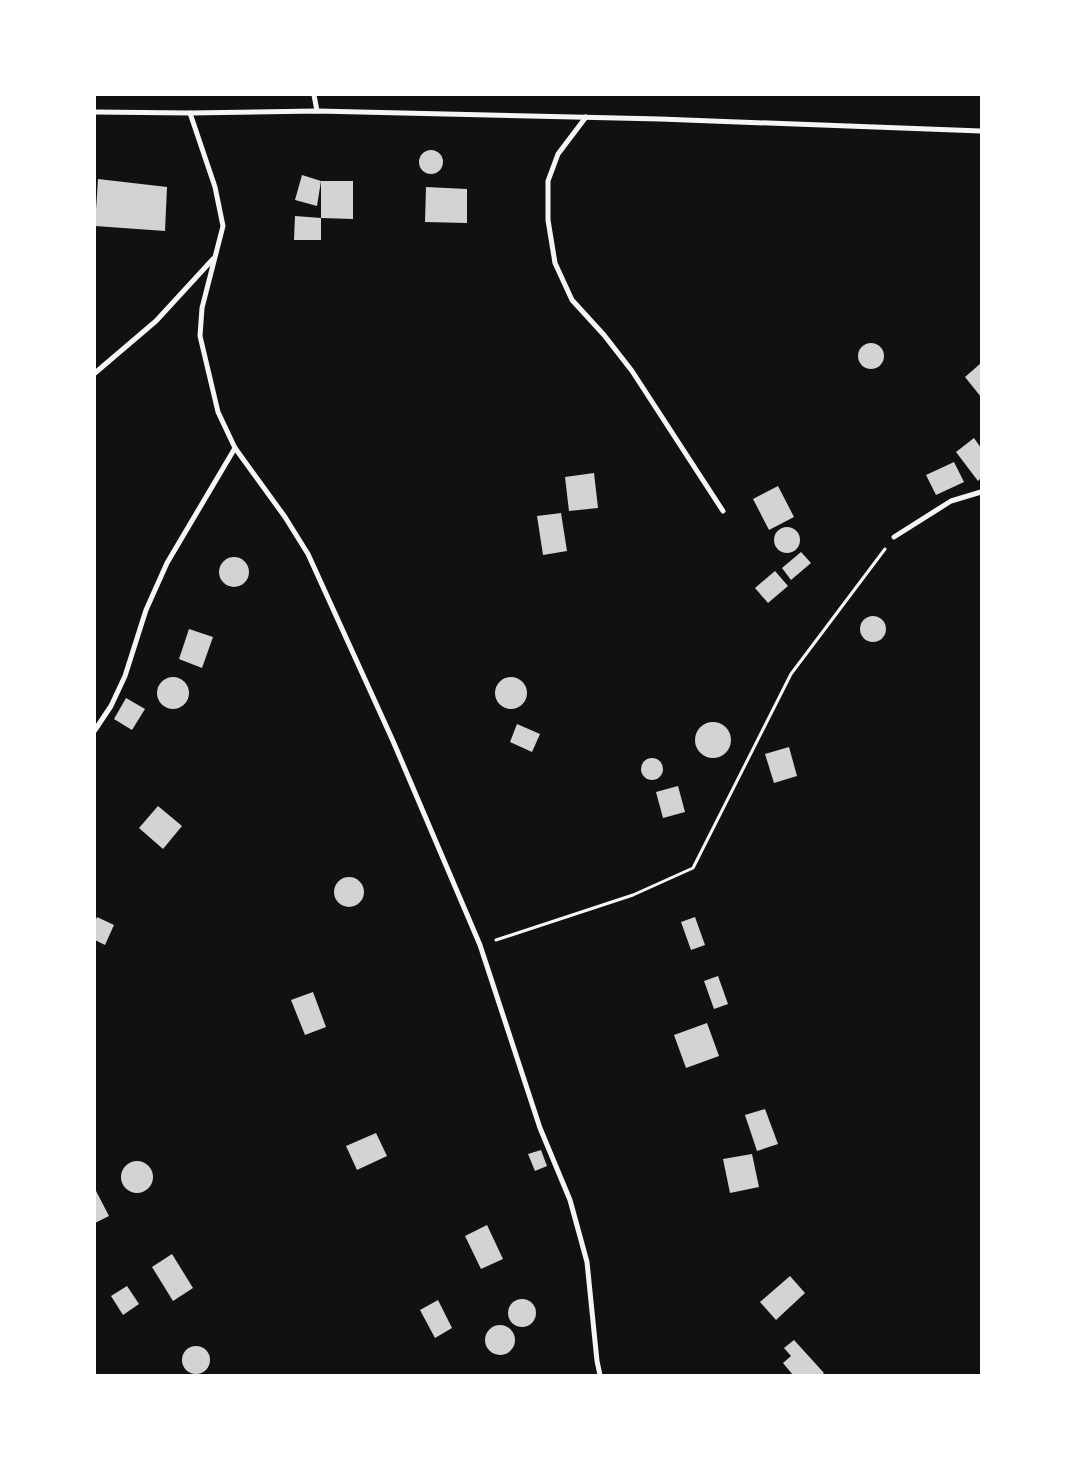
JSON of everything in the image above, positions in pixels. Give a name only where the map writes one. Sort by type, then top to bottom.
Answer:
[{"type":"street","points":[[314,95],[317,110]]},
{"type":"street","points":[[95,112],[190,113],[317,110],[586,117],[981,131]]},
{"type":"street","points":[[190,113],[215,187],[223,226],[202,308],[200,336],[218,412],[235,448],[308,554],[393,741],[480,945],[540,1128],[570,1200],[587,1262],[600,1375]]},
{"type":"street","points":[[586,117],[558,154],[548,181],[548,220],[555,263],[572,300],[604,334],[632,371],[723,511]]},
{"type":"street","points":[[95,373],[156,321],[215,257]]},
{"type":"street","points":[[95,730],[111,706],[125,676],[146,610],[167,563],[235,448]]},
{"type":"street","points":[[894,536],[951,501],[981,492]]},
{"type":"path","points":[[480,945],[634,895],[693,868],[791,674],[894,536]]},
{"type":"building","points":[[431,150],[439,154],[443,162],[439,170],[431,174],[423,170],[419,162],[423,154]]},
{"type":"building","points":[[302,175],[321,181],[317,206],[295,200]]},
{"type":"building","points":[[98,179],[167,187],[165,231],[95,226]]},
{"type":"building","points":[[321,181],[353,181],[353,219],[321,218]]},
{"type":"building","points":[[426,187],[467,189],[467,223],[425,222]]},
{"type":"building","points":[[295,216],[321,218],[321,240],[294,240]]},
{"type":"building","points":[[871,343],[880,347],[884,356],[880,365],[871,369],[862,365],[858,356],[862,347]]},
{"type":"building","points":[[981,363],[981,397],[965,377]]},
{"type":"building","points":[[974,438],[981,448],[981,478],[978,481],[956,452]]},
{"type":"building","points":[[954,462],[964,482],[936,495],[926,475]]},
{"type":"building","points":[[594,473],[598,508],[569,511],[565,477]]},
{"type":"building","points":[[778,486],[794,517],[769,530],[753,499]]},
{"type":"building","points":[[561,513],[567,551],[543,555],[537,516]]},
{"type":"building","points":[[787,527],[796,531],[800,540],[796,549],[787,553],[778,549],[774,540],[778,531]]},
{"type":"building","points":[[801,552],[811,563],[791,580],[782,568]]},
{"type":"building","points":[[234,557],[245,561],[249,572],[245,583],[234,587],[223,583],[219,572],[223,561]]},
{"type":"building","points":[[775,571],[788,586],[768,603],[755,588]]},
{"type":"building","points":[[873,616],[882,620],[886,629],[882,638],[873,642],[864,638],[860,629],[864,620]]},
{"type":"building","points":[[189,629],[213,637],[202,668],[179,659]]},
{"type":"building","points":[[173,677],[185,681],[189,693],[185,705],[173,709],[161,705],[157,693],[161,681]]},
{"type":"building","points":[[511,677],[517,678],[522,682],[526,687],[526,699],[522,704],[517,708],[511,709],[505,708],[500,704],[496,699],[495,693],[496,687],[500,682],[505,678]]},
{"type":"building","points":[[126,698],[145,709],[132,730],[114,719]]},
{"type":"building","points":[[713,722],[720,723],[726,727],[730,733],[730,747],[726,753],[720,757],[713,758],[706,757],[700,753],[696,747],[695,740],[696,733],[700,727],[706,723]]},
{"type":"building","points":[[517,724],[540,734],[532,752],[510,742]]},
{"type":"building","points":[[789,747],[797,776],[774,783],[765,754]]},
{"type":"building","points":[[652,758],[660,761],[663,769],[660,777],[652,780],[644,777],[641,769],[644,761]]},
{"type":"building","points":[[678,786],[685,812],[663,818],[656,792]]},
{"type":"building","points":[[158,806],[182,826],[163,849],[139,828]]},
{"type":"building","points":[[349,877],[360,881],[364,892],[360,903],[349,907],[338,903],[334,892],[338,881]]},
{"type":"building","points":[[97,917],[114,925],[105,945],[95,940],[95,922]]},
{"type":"building","points":[[695,917],[705,945],[691,950],[681,922]]},
{"type":"building","points":[[718,976],[728,1004],[714,1009],[704,981]]},
{"type":"building","points":[[313,992],[326,1027],[305,1035],[291,1000]]},
{"type":"building","points":[[707,1023],[719,1056],[686,1068],[674,1035]]},
{"type":"building","points":[[765,1109],[778,1144],[757,1151],[745,1115]]},
{"type":"building","points":[[376,1133],[387,1156],[357,1170],[346,1146]]},
{"type":"building","points":[[541,1150],[547,1166],[535,1171],[528,1154]]},
{"type":"building","points":[[752,1154],[759,1187],[730,1193],[723,1159]]},
{"type":"building","points":[[137,1161],[149,1165],[153,1177],[149,1189],[137,1193],[125,1189],[121,1177],[125,1165]]},
{"type":"building","points":[[95,1189],[109,1216],[95,1223]]},
{"type":"building","points":[[487,1225],[503,1259],[481,1269],[465,1236]]},
{"type":"building","points":[[172,1254],[193,1288],[173,1301],[152,1267]]},
{"type":"building","points":[[790,1276],[805,1293],[776,1320],[760,1302]]},
{"type":"building","points":[[127,1286],[139,1304],[123,1315],[111,1296]]},
{"type":"building","points":[[522,1299],[532,1303],[536,1313],[532,1323],[522,1327],[512,1323],[508,1313],[512,1303]]},
{"type":"building","points":[[438,1300],[452,1328],[435,1338],[420,1310]]},
{"type":"building","points":[[500,1325],[506,1326],[514,1334],[514,1346],[506,1354],[500,1355],[494,1354],[486,1346],[485,1340],[486,1334],[494,1326]]},
{"type":"building","points":[[794,1340],[824,1373],[822,1375],[793,1375],[783,1363],[791,1356],[784,1348]]},
{"type":"building","points":[[196,1346],[206,1350],[210,1360],[206,1370],[196,1374],[186,1370],[182,1360],[186,1350]]}]
